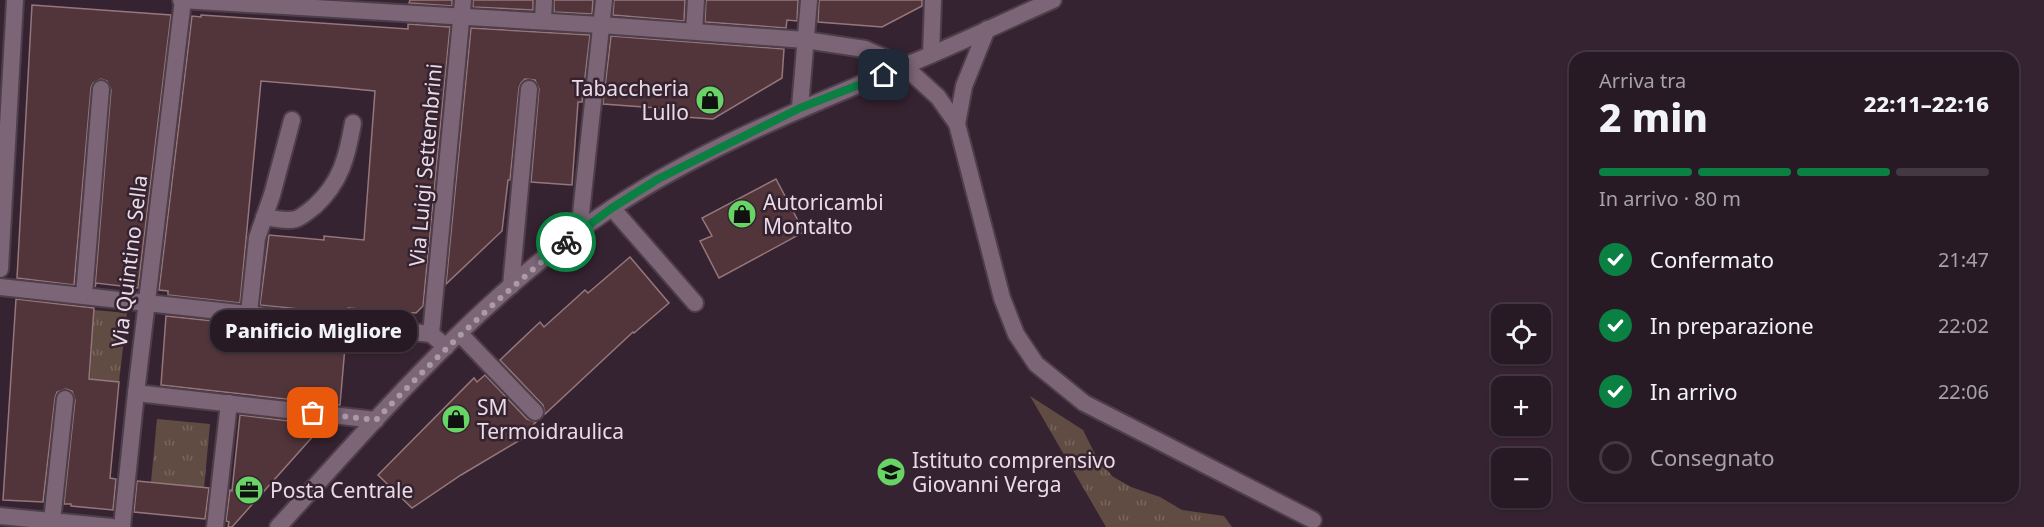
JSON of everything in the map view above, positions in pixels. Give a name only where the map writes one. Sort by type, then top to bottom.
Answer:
[{"type":"street","points":[[0,269],[15,0]]},
{"type":"street","points":[[182,0],[462,8],[543,21],[805,40],[865,49],[904,66],[938,97],[957,124],[1002,298],[1016,334],[1036,364],[1084,403],[1313,520]]},
{"type":"street","name":"Via Quintino Sella","points":[[122,527],[182,0]]},
{"type":"street","points":[[543,21],[544,0]]},
{"type":"street","points":[[579,232],[603,0]]},
{"type":"street","points":[[694,31],[696,0]]},
{"type":"street","points":[[800,108],[809,0]]},
{"type":"street","points":[[931,55],[933,0]]},
{"type":"street","points":[[278,527],[446,347],[511,286],[612,208],[658,179],[800,108],[931,55],[1053,0]]},
{"type":"street","name":"Via Luigi Settembrini","points":[[431,334],[462,8]]},
{"type":"street","points":[[957,124],[964,86],[987,29]]},
{"type":"street","points":[[84,295],[101,89]]},
{"type":"street","points":[[511,286],[529,89]]},
{"type":"street","points":[[249,313],[257,238],[272,195],[292,120]]},
{"type":"street","points":[[264,217],[297,219],[313,208],[328,193],[339,177],[353,123]]},
{"type":"street","points":[[612,208],[695,303]]},
{"type":"street","points":[[0,287],[431,334],[446,347]]},
{"type":"street","points":[[460,334],[535,412]]},
{"type":"street","points":[[136,393],[376,420]]},
{"type":"street","points":[[52,521],[65,399]]},
{"type":"street","points":[[215,527],[229,404]]},
{"type":"street","points":[[0,516],[112,527]]},
{"type":"green space","points":[[94,310],[127,313],[119,382],[90,379]]},
{"type":"green space","points":[[1030,396],[1083,430],[1094,452],[1112,476],[1131,487],[1160,497],[1182,510],[1224,516],[1232,527],[1106,527]]},
{"type":"green space","points":[[157,419],[210,424],[204,488],[151,482]]},
{"type":"building","points":[[410,0],[452,0],[452,6],[409,3]]},
{"type":"building","points":[[473,0],[533,0],[533,10],[473,7]]},
{"type":"building","points":[[554,0],[593,0],[592,14],[554,12]]},
{"type":"building","points":[[614,0],[685,0],[684,21],[613,15]]},
{"type":"building","points":[[706,0],[798,0],[797,21],[787,20],[786,28],[705,22]]},
{"type":"building","points":[[819,0],[922,0],[922,6],[882,27],[818,22]]},
{"type":"building","points":[[32,5],[171,15],[138,288],[96,283],[95,287],[111,90],[107,81],[101,79],[93,83],[91,88],[74,285],[17,278]]},
{"type":"building","points":[[201,15],[408,29],[408,24],[450,27],[423,306],[416,313],[348,308],[348,314],[260,305],[269,235],[324,240],[324,236],[364,240],[375,91],[334,87],[261,81],[240,303],[168,295],[168,291],[159,290],[192,16],[201,17]]},
{"type":"building","points":[[471,28],[590,35],[582,102],[578,102],[572,185],[531,182],[539,89],[535,80],[525,79],[519,88],[510,180],[508,180],[502,231],[446,284]]},
{"type":"building","points":[[611,36],[784,49],[782,78],[713,119],[670,116],[671,109],[603,104]]},
{"type":"building","points":[[776,179],[804,232],[719,278],[700,241],[712,236],[702,218]]},
{"type":"building","points":[[630,257],[669,303],[633,332],[545,414],[543,405],[500,360],[540,322],[544,327],[585,290],[588,293]]},
{"type":"building","points":[[16,299],[94,308],[89,379],[119,382],[110,478],[116,479],[113,510],[64,504],[75,400],[72,391],[66,389],[57,392],[55,398],[43,502],[3,500]]},
{"type":"building","points":[[166,316],[346,335],[340,405],[161,385]]},
{"type":"building","points":[[485,375],[527,419],[536,422],[527,431],[530,434],[461,475],[412,508],[378,475],[474,378],[477,382]]},
{"type":"building","points":[[240,415],[323,425],[232,527],[228,527],[229,522],[226,521],[230,490],[232,491]]},
{"type":"building","points":[[137,481],[209,488],[205,519],[134,512]]},
{"type":"way so far","points":[[313,413],[376,420],[446,347],[511,286],[566,242]]},
{"type":"place","name":"Tabaccheria Lullo","points":[[710,100]]},
{"type":"place","name":"Autoricambi Montalto","points":[[742,214]]},
{"type":"place","name":"Panificio Migliore","points":[[313,413]]},
{"type":"place","name":"SM Termoidraulica","points":[[456,419]]},
{"type":"place","name":"Istituto comprensivo Giovanni Verga","points":[[891,472]]},
{"type":"place","name":"Posta Centrale","points":[[249,490]]},
{"type":"route","points":[[566,242],[612,208],[658,179],[800,108],[884,75]]}]
